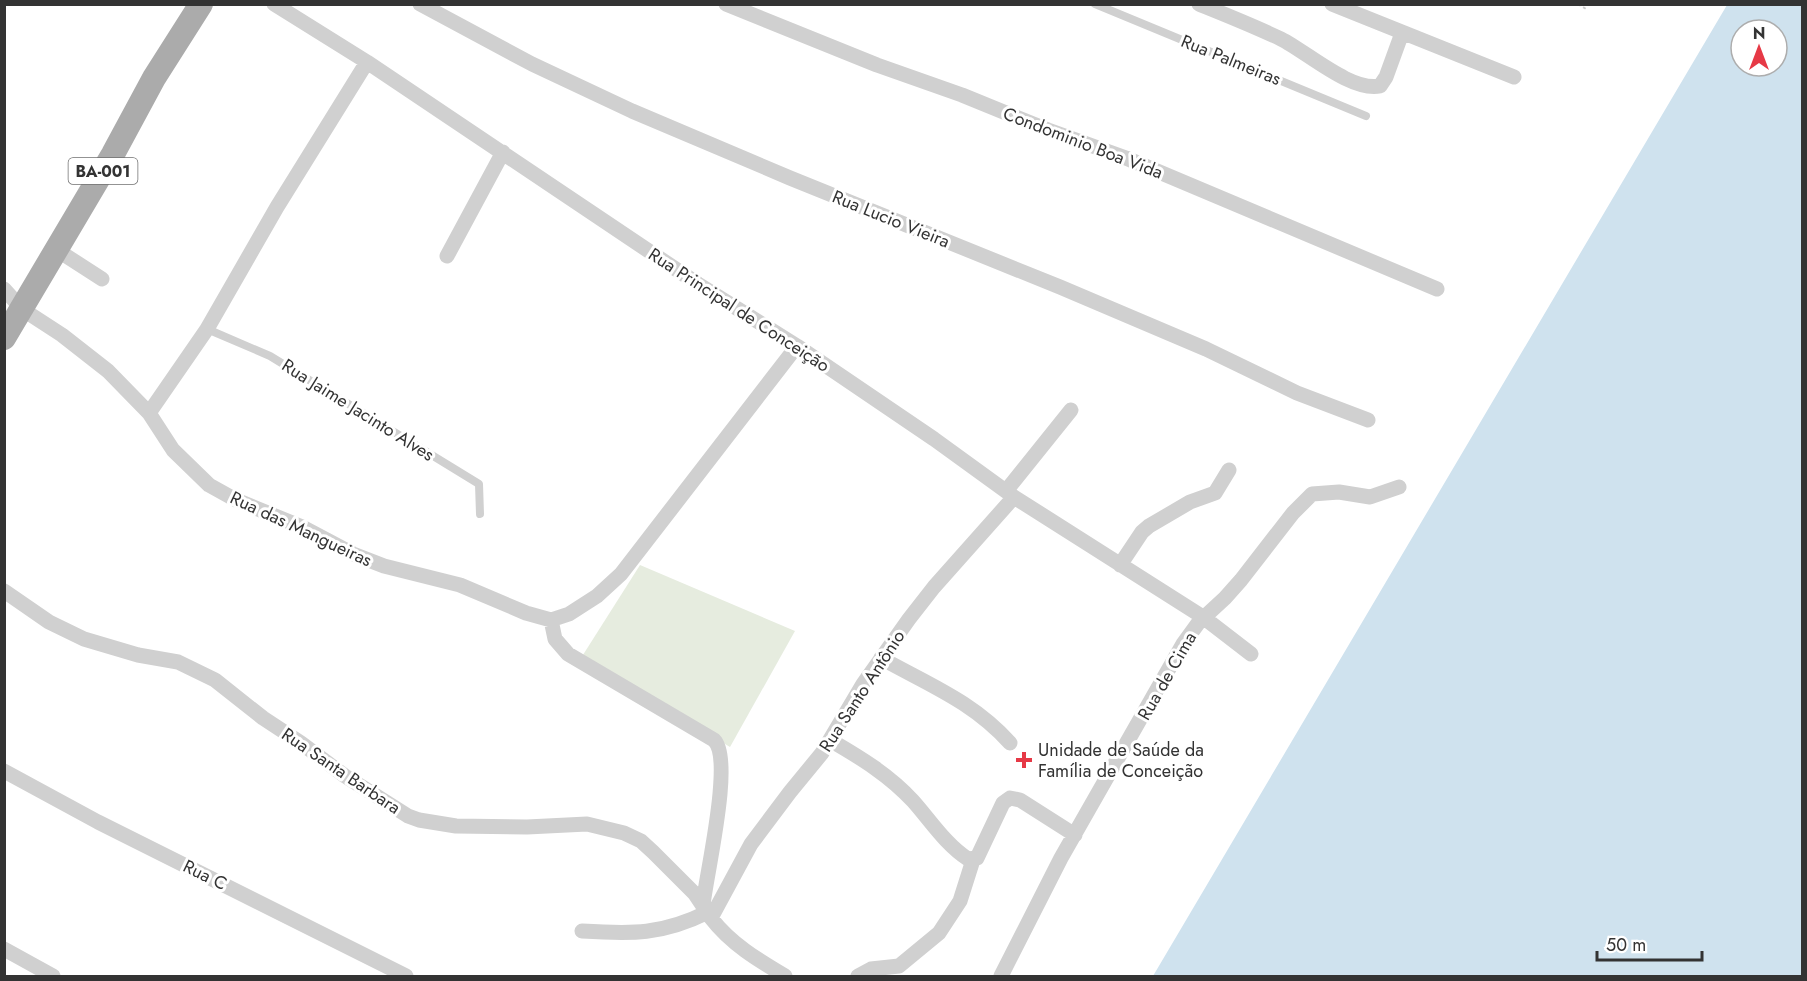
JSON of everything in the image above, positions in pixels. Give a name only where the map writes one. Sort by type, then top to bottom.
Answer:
[{"type":"main road","name":"BA-001","points":[[4,338],[113,154],[154,78],[201,4]]},
{"type":"street","name":"Rua Principal de Conceição","points":[[274,4],[367,62],[698,284],[797,346],[924,432],[1010,494],[1203,617],[1251,654]]},
{"type":"street","name":"Rua Lucio Vieira","points":[[420,4],[532,64],[633,111],[789,178],[1060,287],[1206,349],[1297,393],[1368,420]]},
{"type":"street","name":"Condominio Boa Vida","points":[[726,4],[877,65],[1126,158],[1437,289]]},
{"type":"street","name":"Rua Palmeiras","points":[[1199,4],[1279,38],[1353,81],[1369,86],[1380,86],[1386,77],[1402,33]]},
{"type":"street","points":[[1332,4],[1514,77]]},
{"type":"street","points":[[149,413],[207,329],[277,207],[367,62]]},
{"type":"street","points":[[447,256],[503,152]]},
{"type":"street","points":[[57,250],[102,279]]},
{"type":"street","name":"Rua das Mangueiras","points":[[4,289],[22,309],[62,335],[108,371],[149,413],[185,464],[209,485],[236,500],[302,527],[369,561],[460,585],[526,613],[551,620]]},
{"type":"street","points":[[785,976],[734,943],[707,912],[721,778],[721,754],[718,745],[714,740],[568,654],[555,639],[551,620],[569,614],[597,596],[621,574],[797,346]]},
{"type":"street","name":"Rua Santo Antônio","points":[[707,912],[724,894],[751,844],[789,792],[822,753],[840,720],[881,657],[934,587],[1010,494],[1071,410]]},
{"type":"street","points":[[1120,565],[1142,532],[1179,508],[1212,495],[1217,491],[1228,470]]},
{"type":"street","name":"Rua de Cima","points":[[1001,976],[1047,884],[1183,644],[1203,617],[1233,589],[1293,513],[1312,494],[1339,492],[1370,497],[1399,487]]},
{"type":"street","name":"Rua Santa Barbara","points":[[4,591],[49,622],[84,639],[128,653],[178,662],[215,680],[263,718],[345,776],[408,816],[456,826],[527,827],[587,824],[624,832],[641,841],[653,852],[695,894],[707,912]]},
{"type":"street","points":[[881,657],[960,699],[989,721],[1010,743]]},
{"type":"street","points":[[830,740],[880,770],[913,801],[964,857],[973,860]]},
{"type":"street","name":"Rua C","points":[[4,771],[98,822],[402,976]]},
{"type":"street","points":[[858,976],[871,969],[899,966],[939,933],[960,901],[973,860],[983,849],[1003,803],[1010,798],[1020,800],[1075,835]]},
{"type":"street","points":[[582,931],[637,933],[665,930],[707,912]]},
{"type":"street","points":[[4,949],[53,976]]},
{"type":"lane","name":"Rua Palmeiras","points":[[1095,4],[1366,116]]},
{"type":"lane","name":"Rua Jaime Jacinto Alves","points":[[207,329],[270,356],[479,484],[480,514]]},
{"type":"path","points":[[1578,4],[1586,9]]},
{"type":"shaded area","points":[[640,565],[795,631],[730,747],[581,658]]},
{"type":"water","points":[[1727,5],[1802,5],[1802,976],[1153,976]]},
{"type":"place","name":"Unidade de Saúde da Família de Conceição","points":[[1024,760]]}]
